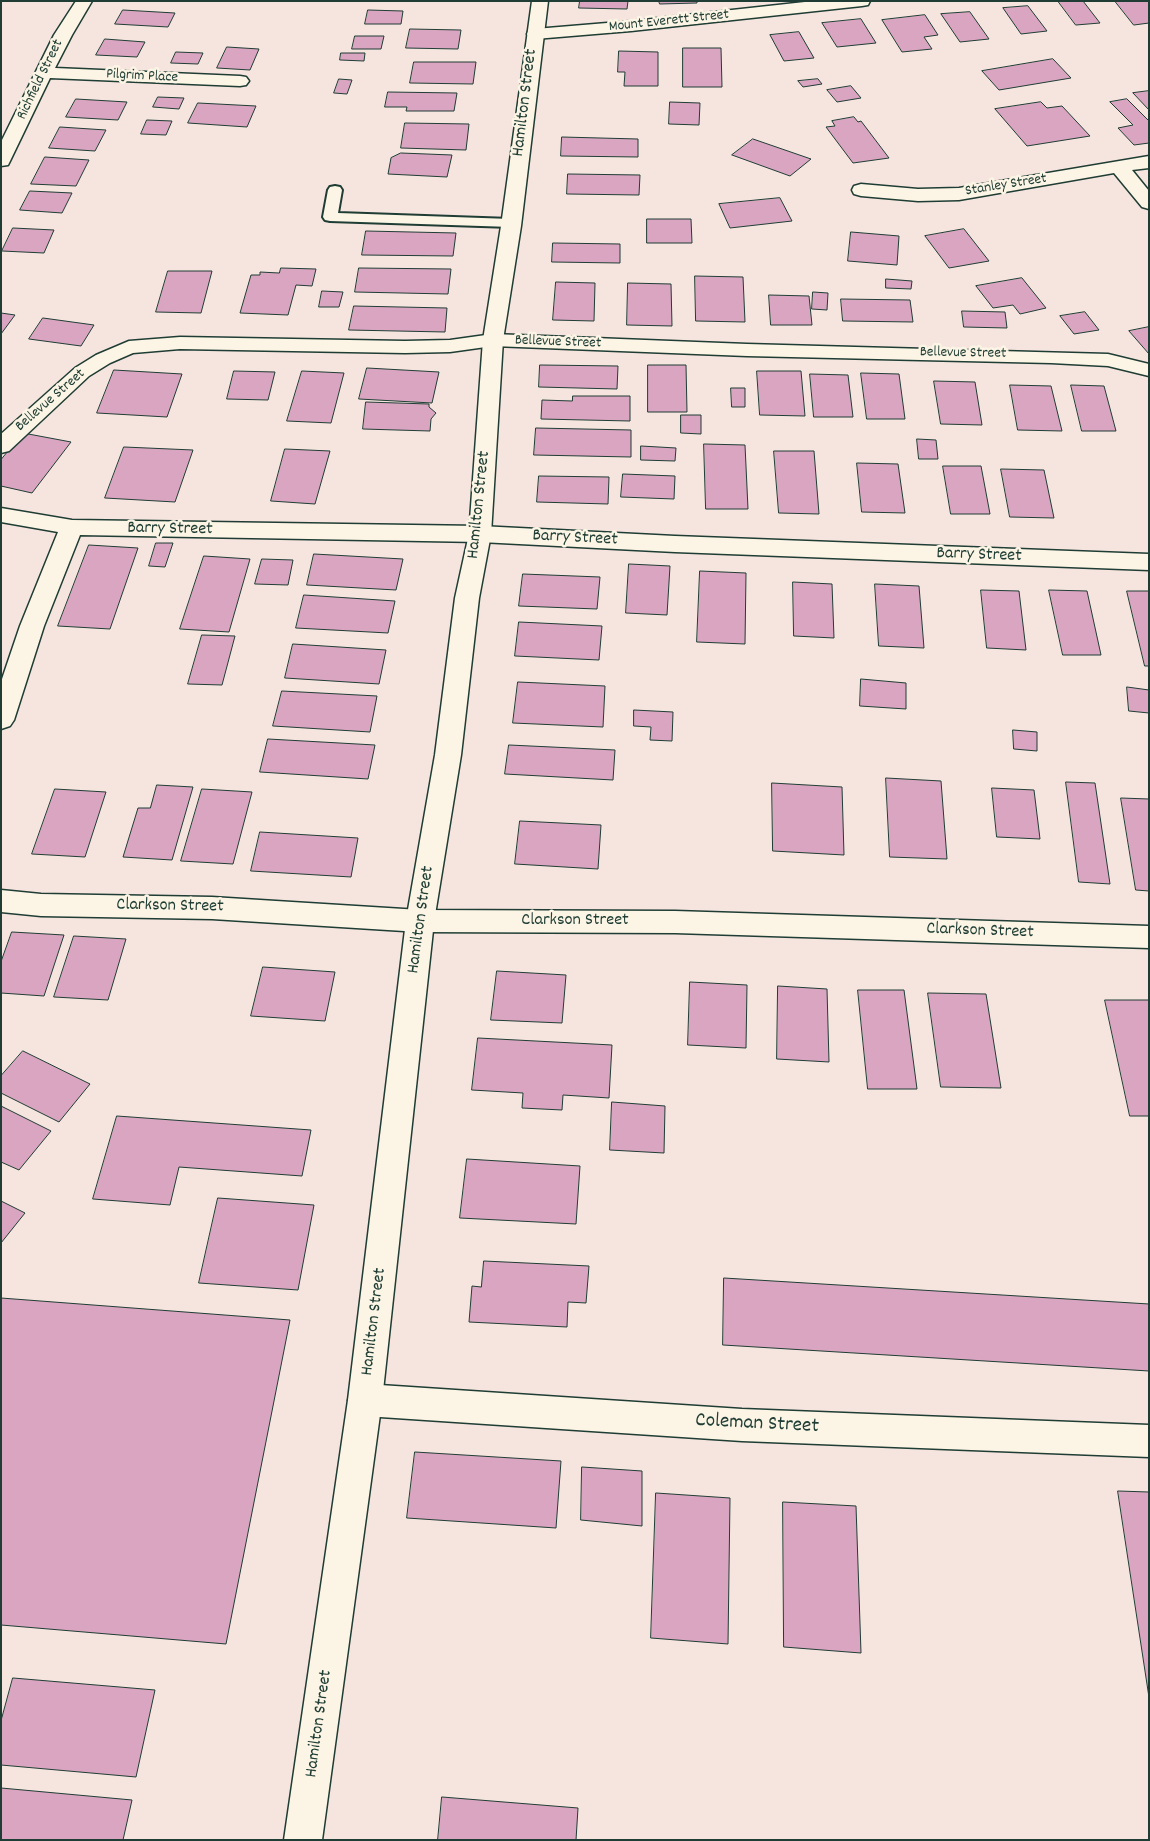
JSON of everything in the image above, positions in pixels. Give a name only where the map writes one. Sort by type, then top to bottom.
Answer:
[{"type":"street","name":"Richfield Street","points":[[1,161],[63,35],[84,1]]},
{"type":"street","name":"Hamilton Street","points":[[304,1840],[365,1400],[420,921],[448,755],[467,598],[480,534],[493,340],[511,223],[540,1]]},
{"type":"street","name":"Mount Everett Street","points":[[535,34],[631,26],[862,1]]},
{"type":"street","name":"Pilgrim Place","points":[[45,73],[240,81]]},
{"type":"street","name":"Stanley Street","points":[[861,190],[918,195],[959,194],[1149,162]]},
{"type":"street","points":[[1119,167],[1149,203]]},
{"type":"street","name":"Bellevue Street","points":[[1,446],[82,372],[129,347],[180,343],[405,347],[450,346],[493,340],[747,350],[1051,356],[1108,360],[1149,370]]},
{"type":"street","name":"Barry Street","points":[[1,515],[72,527],[480,534],[675,544],[1149,562]]},
{"type":"street","points":[[1,720],[32,626],[72,527]]},
{"type":"street","name":"Clarkson Street","points":[[1,901],[41,905],[212,908],[420,921],[675,922],[1149,937]]},
{"type":"street","name":"Coleman Street","points":[[365,1400],[742,1425],[1149,1441]]},
{"type":"lane","points":[[335,190],[330,217],[511,223]]},
{"type":"building","points":[[580,1],[628,1],[627,9],[579,8]]},
{"type":"building","points":[[659,1],[697,1],[697,3],[660,4]]},
{"type":"building","points":[[1058,1],[1083,1],[1100,23],[1076,25]]},
{"type":"building","points":[[1115,1],[1149,1],[1149,23],[1134,25]]},
{"type":"building","points":[[1028,6],[1047,31],[1021,34],[1003,8]]},
{"type":"building","points":[[123,10],[175,13],[168,27],[115,24]]},
{"type":"building","points":[[368,10],[403,11],[401,24],[365,24]]},
{"type":"building","points":[[970,12],[989,39],[960,42],[941,14]]},
{"type":"building","points":[[925,15],[938,35],[924,37],[932,49],[902,52],[882,20]]},
{"type":"building","points":[[861,19],[876,43],[837,47],[822,23]]},
{"type":"building","points":[[410,29],[461,30],[458,49],[406,48]]},
{"type":"building","points":[[799,32],[814,58],[784,61],[770,35]]},
{"type":"building","points":[[355,36],[384,36],[381,49],[352,49]]},
{"type":"building","points":[[105,39],[145,42],[137,57],[96,55]]},
{"type":"building","points":[[227,47],[259,49],[250,70],[217,68]]},
{"type":"building","points":[[683,48],[721,48],[722,87],[683,87]]},
{"type":"building","points":[[619,51],[658,52],[658,86],[624,86],[625,72],[618,72]]},
{"type":"building","points":[[176,52],[203,53],[198,64],[171,63]]},
{"type":"building","points":[[341,53],[365,53],[364,61],[340,60]]},
{"type":"building","points":[[1053,59],[1071,78],[999,90],[982,71]]},
{"type":"building","points":[[414,62],[476,62],[473,84],[410,83]]},
{"type":"building","points":[[339,79],[352,80],[347,94],[334,93]]},
{"type":"building","points":[[818,79],[822,84],[803,87],[798,81]]},
{"type":"building","points":[[851,86],[861,98],[837,102],[827,90]]},
{"type":"building","points":[[1149,91],[1149,110],[1133,93]]},
{"type":"building","points":[[388,92],[457,93],[454,111],[406,111],[407,107],[385,107]]},
{"type":"building","points":[[158,97],[184,98],[179,109],[153,107]]},
{"type":"building","points":[[76,99],[127,102],[118,120],[66,117]]},
{"type":"building","points":[[1127,99],[1149,121],[1149,143],[1134,145],[1118,128],[1133,125],[1110,102]]},
{"type":"building","points":[[670,102],[700,103],[699,125],[669,124]]},
{"type":"building","points":[[1041,102],[1047,108],[1062,106],[1090,136],[1027,146],[995,109]]},
{"type":"building","points":[[198,103],[256,106],[247,127],[188,123]]},
{"type":"building","points":[[854,117],[858,122],[861,121],[889,158],[853,163],[826,127],[835,126],[832,121]]},
{"type":"building","points":[[147,120],[172,121],[166,135],[141,134]]},
{"type":"building","points":[[405,123],[469,124],[466,150],[401,148]]},
{"type":"building","points":[[60,127],[106,130],[95,151],[49,148]]},
{"type":"building","points":[[562,137],[638,139],[638,157],[561,156]]},
{"type":"building","points":[[753,139],[811,159],[790,176],[732,155]]},
{"type":"building","points":[[401,153],[452,155],[447,177],[388,174],[391,158]]},
{"type":"building","points":[[45,157],[89,160],[76,186],[31,184]]},
{"type":"building","points":[[568,174],[640,175],[639,195],[567,194]]},
{"type":"building","points":[[30,191],[72,193],[62,213],[20,210]]},
{"type":"building","points":[[780,198],[792,221],[730,228],[719,204]]},
{"type":"building","points":[[647,219],[691,219],[692,243],[647,243]]},
{"type":"building","points":[[13,228],[54,230],[44,253],[2,251]]},
{"type":"building","points":[[964,229],[989,261],[949,268],[925,236]]},
{"type":"building","points":[[366,231],[456,233],[453,256],[362,255]]},
{"type":"building","points":[[851,232],[899,236],[897,265],[848,261]]},
{"type":"building","points":[[553,243],[620,244],[620,263],[552,262]]},
{"type":"building","points":[[281,268],[316,269],[312,286],[296,285],[288,315],[240,313],[251,275],[260,275],[260,272],[279,273]]},
{"type":"building","points":[[359,268],[451,269],[448,294],[355,292]]},
{"type":"building","points":[[168,271],[212,271],[201,313],[156,312]]},
{"type":"building","points":[[695,276],[743,277],[745,322],[696,321]]},
{"type":"building","points":[[1022,278],[1046,308],[1020,314],[1013,305],[993,308],[976,286]]},
{"type":"building","points":[[886,279],[912,281],[911,289],[886,288]]},
{"type":"building","points":[[556,282],[595,283],[594,321],[553,320]]},
{"type":"building","points":[[628,283],[671,284],[672,326],[627,325]]},
{"type":"building","points":[[322,291],[343,292],[339,307],[319,307]]},
{"type":"building","points":[[813,292],[828,293],[827,310],[812,309]]},
{"type":"building","points":[[769,295],[809,296],[812,325],[771,325]]},
{"type":"building","points":[[841,299],[910,300],[913,322],[843,321]]},
{"type":"building","points":[[354,306],[447,308],[445,332],[349,330]]},
{"type":"building","points":[[962,311],[1005,312],[1007,328],[964,327]]},
{"type":"building","points":[[1085,312],[1099,330],[1074,334],[1060,316]]},
{"type":"building","points":[[1,313],[15,315],[1,334]]},
{"type":"building","points":[[43,318],[94,325],[81,346],[29,339]]},
{"type":"building","points":[[1149,327],[1149,354],[1129,331]]},
{"type":"building","points":[[540,365],[618,366],[617,389],[539,387]]},
{"type":"building","points":[[648,365],[686,365],[687,412],[648,412]]},
{"type":"building","points":[[367,368],[439,372],[432,403],[359,399]]},
{"type":"building","points":[[114,370],[182,374],[167,417],[97,413]]},
{"type":"building","points":[[234,371],[275,372],[268,400],[227,399]]},
{"type":"building","points":[[302,371],[344,373],[331,423],[287,421]]},
{"type":"building","points":[[757,371],[801,371],[805,416],[760,415]]},
{"type":"building","points":[[861,373],[899,374],[905,419],[867,419]]},
{"type":"building","points":[[810,374],[848,375],[853,417],[814,417]]},
{"type":"building","points":[[934,381],[975,382],[982,425],[941,424]]},
{"type":"building","points":[[1010,385],[1051,386],[1062,431],[1018,430]]},
{"type":"building","points":[[1071,385],[1104,386],[1116,431],[1082,431]]},
{"type":"building","points":[[731,388],[745,388],[745,407],[732,407]]},
{"type":"building","points":[[573,396],[630,396],[630,421],[541,419],[542,400],[572,401]]},
{"type":"building","points":[[366,402],[429,404],[429,407],[436,413],[431,419],[430,431],[363,429]]},
{"type":"building","points":[[681,415],[701,415],[701,434],[681,433]]},
{"type":"building","points":[[536,428],[631,430],[631,457],[534,455]]},
{"type":"building","points":[[23,433],[71,442],[32,493],[1,486],[1,460]]},
{"type":"building","points":[[917,439],[936,440],[938,459],[919,459]]},
{"type":"building","points":[[704,444],[745,445],[748,509],[706,509]]},
{"type":"building","points":[[641,446],[676,448],[675,461],[641,460]]},
{"type":"building","points":[[124,447],[193,450],[175,502],[105,498]]},
{"type":"building","points":[[285,449],[330,451],[315,504],[271,501]]},
{"type":"building","points":[[774,451],[814,451],[819,514],[779,513]]},
{"type":"building","points":[[857,463],[898,464],[905,513],[862,512]]},
{"type":"building","points":[[943,466],[981,466],[990,514],[951,514]]},
{"type":"building","points":[[1001,469],[1044,470],[1054,518],[1010,517]]},
{"type":"building","points":[[623,474],[675,476],[674,499],[621,497]]},
{"type":"building","points":[[539,476],[609,477],[608,504],[537,502]]},
{"type":"building","points":[[156,543],[173,543],[165,567],[149,566]]},
{"type":"building","points":[[89,545],[138,548],[110,629],[58,626]]},
{"type":"building","points":[[314,554],[403,559],[396,590],[307,585]]},
{"type":"building","points":[[204,556],[250,559],[229,632],[180,629]]},
{"type":"building","points":[[262,559],[293,560],[288,585],[255,584]]},
{"type":"building","points":[[629,564],[670,566],[667,615],[626,613]]},
{"type":"building","points":[[700,571],[746,573],[745,644],[697,642]]},
{"type":"building","points":[[523,574],[600,577],[597,609],[519,606]]},
{"type":"building","points":[[793,582],[832,584],[834,638],[794,636]]},
{"type":"building","points":[[875,584],[919,586],[924,648],[879,646]]},
{"type":"building","points":[[981,590],[1019,591],[1026,650],[987,648]]},
{"type":"building","points":[[1049,590],[1087,591],[1101,655],[1063,655]]},
{"type":"building","points":[[1127,591],[1149,591],[1149,666],[1145,666]]},
{"type":"building","points":[[304,595],[395,601],[388,633],[296,628]]},
{"type":"building","points":[[519,622],[602,626],[599,660],[515,656]]},
{"type":"building","points":[[202,635],[235,636],[222,685],[188,684]]},
{"type":"building","points":[[293,644],[386,650],[379,684],[285,678]]},
{"type":"building","points":[[861,679],[906,683],[906,709],[860,706]]},
{"type":"building","points":[[518,682],[605,686],[603,727],[513,723]]},
{"type":"building","points":[[1127,687],[1149,690],[1149,713],[1129,711]]},
{"type":"building","points":[[282,691],[377,696],[370,732],[273,726]]},
{"type":"building","points":[[634,710],[673,712],[672,741],[650,740],[651,727],[634,726]]},
{"type":"building","points":[[1013,730],[1037,732],[1037,751],[1014,749]]},
{"type":"building","points":[[268,739],[375,745],[368,779],[260,772]]},
{"type":"building","points":[[509,745],[615,750],[613,780],[505,774]]},
{"type":"building","points":[[886,778],[941,781],[947,859],[890,857]]},
{"type":"building","points":[[1066,782],[1095,783],[1110,884],[1079,882]]},
{"type":"building","points":[[772,783],[842,787],[844,855],[773,851]]},
{"type":"building","points":[[157,785],[193,787],[172,860],[123,857],[138,808],[150,808]]},
{"type":"building","points":[[992,788],[1034,790],[1040,839],[997,837]]},
{"type":"building","points":[[55,789],[106,792],[85,857],[32,854]]},
{"type":"building","points":[[202,789],[252,792],[233,864],[181,861]]},
{"type":"building","points":[[1121,798],[1149,799],[1149,891],[1136,890]]},
{"type":"building","points":[[520,821],[601,825],[598,869],[515,864]]},
{"type":"building","points":[[260,832],[358,838],[351,877],[251,871]]},
{"type":"building","points":[[12,932],[64,935],[44,996],[1,993],[1,962]]},
{"type":"building","points":[[74,936],[126,939],[108,1000],[54,997]]},
{"type":"building","points":[[263,967],[335,972],[325,1021],[251,1016]]},
{"type":"building","points":[[497,971],[566,975],[562,1023],[491,1020]]},
{"type":"building","points":[[690,982],[747,985],[746,1048],[688,1045]]},
{"type":"building","points":[[778,986],[827,989],[829,1062],[777,1059]]},
{"type":"building","points":[[858,990],[904,990],[917,1089],[868,1089]]},
{"type":"building","points":[[928,993],[986,994],[1001,1088],[941,1087]]},
{"type":"building","points":[[1105,1000],[1149,1000],[1149,1116],[1130,1116]]},
{"type":"building","points":[[478,1038],[612,1045],[609,1098],[563,1095],[562,1110],[522,1108],[523,1093],[472,1090]]},
{"type":"building","points":[[23,1051],[90,1084],[59,1122],[1,1093],[1,1076]]},
{"type":"building","points":[[612,1102],[665,1106],[664,1153],[610,1150]]},
{"type":"building","points":[[1,1106],[51,1131],[19,1170],[1,1162]]},
{"type":"building","points":[[117,1116],[311,1130],[302,1176],[179,1167],[170,1205],[93,1199]]},
{"type":"building","points":[[467,1159],[580,1166],[576,1224],[460,1218]]},
{"type":"building","points":[[218,1198],[314,1205],[298,1290],[199,1283]]},
{"type":"building","points":[[1,1201],[25,1213],[1,1243]]},
{"type":"building","points":[[484,1261],[589,1266],[586,1303],[568,1302],[567,1327],[469,1322],[472,1286],[481,1287]]},
{"type":"building","points":[[724,1278],[1149,1304],[1149,1371],[723,1345]]},
{"type":"building","points":[[1,1298],[290,1320],[226,1644],[1,1625]]},
{"type":"building","points":[[415,1452],[561,1461],[556,1528],[407,1518]]},
{"type":"building","points":[[582,1467],[642,1471],[642,1526],[581,1520]]},
{"type":"building","points":[[1118,1491],[1149,1492],[1149,1697]]},
{"type":"building","points":[[656,1493],[730,1498],[728,1644],[651,1638]]},
{"type":"building","points":[[783,1502],[856,1506],[861,1653],[784,1647]]},
{"type":"building","points":[[13,1678],[155,1690],[136,1777],[1,1765],[1,1721]]},
{"type":"building","points":[[1,1788],[132,1800],[123,1840],[1,1840]]},
{"type":"building","points":[[442,1797],[578,1808],[576,1840],[438,1840]]}]
